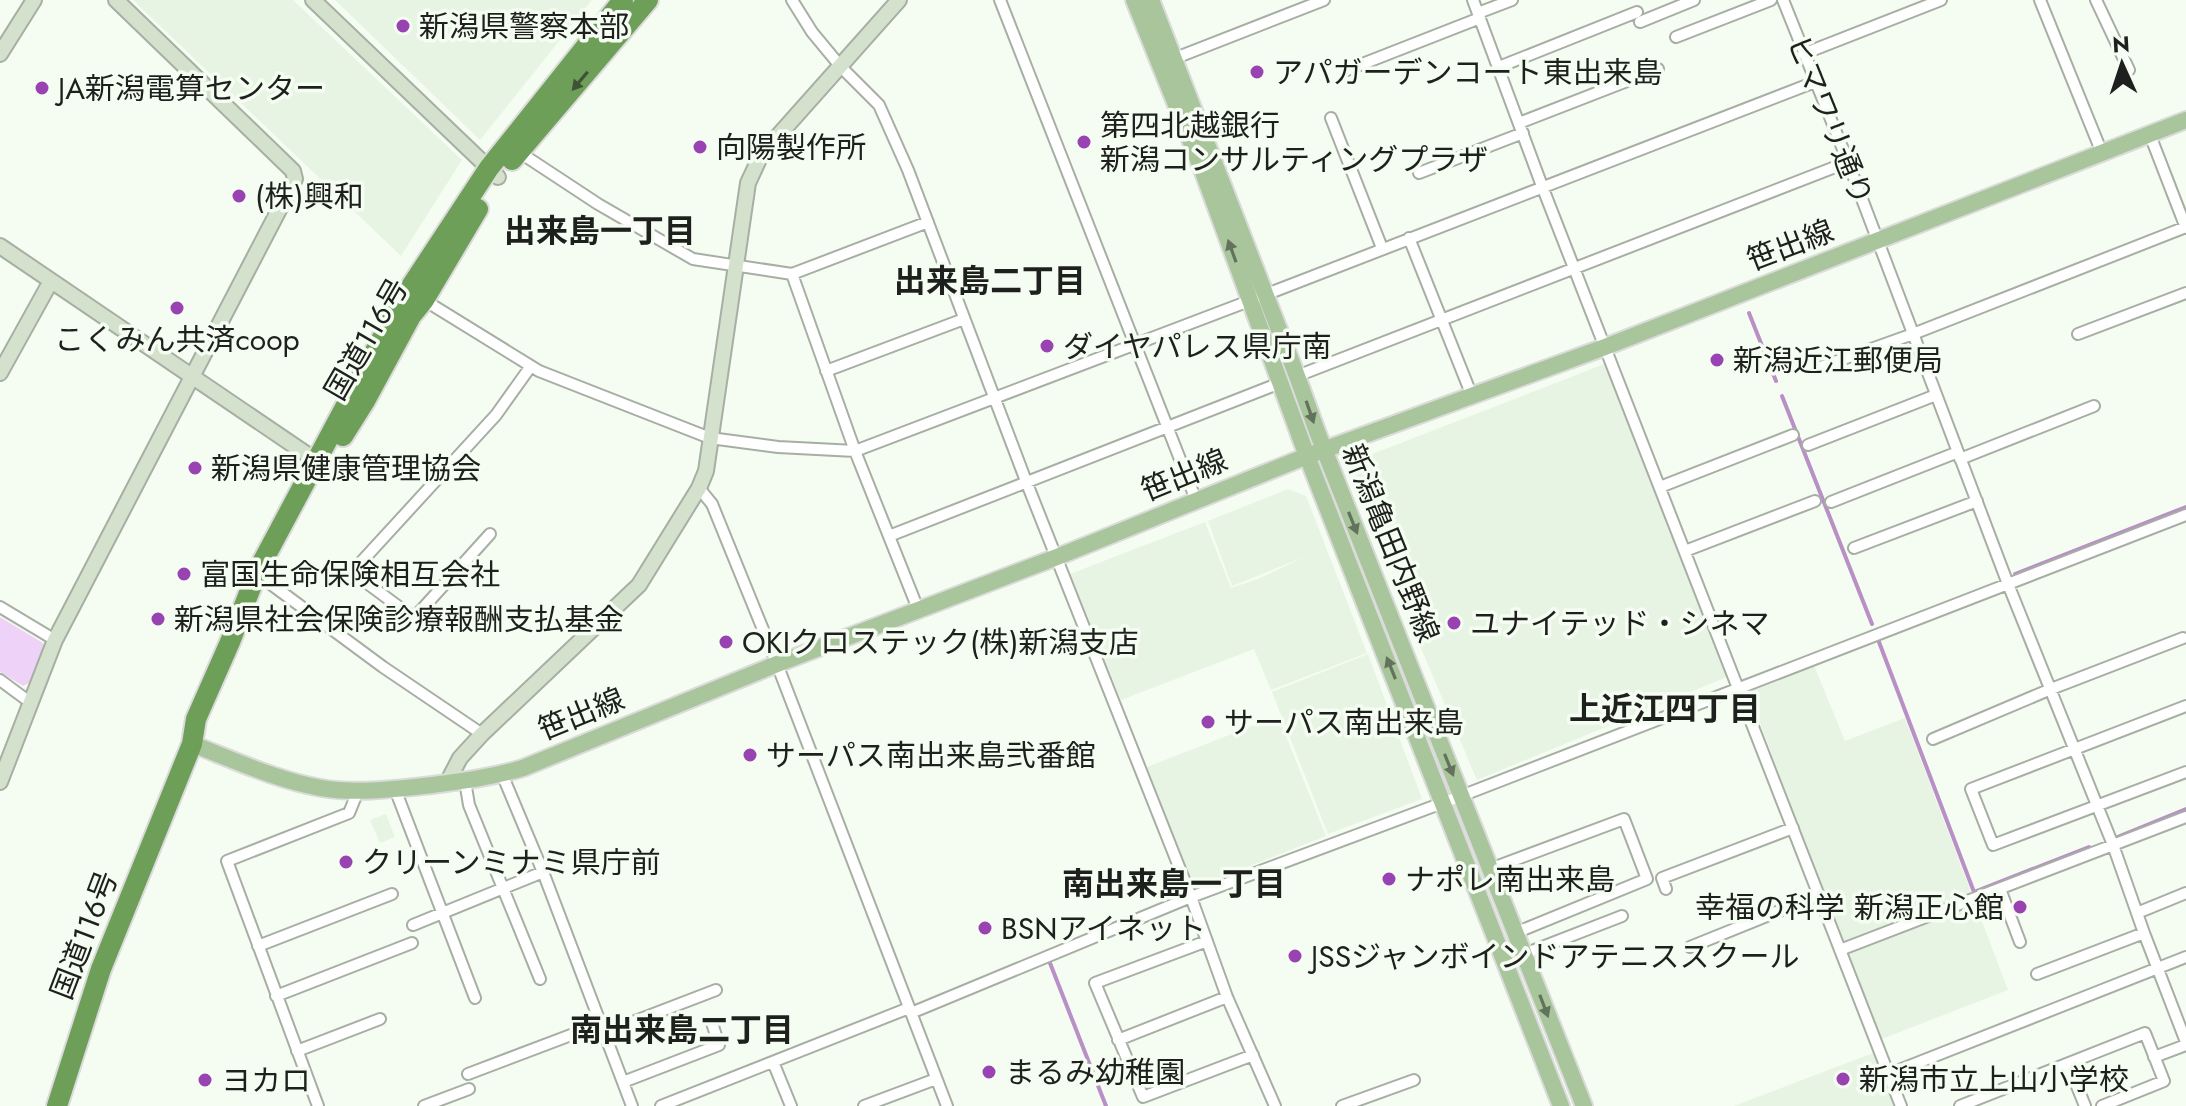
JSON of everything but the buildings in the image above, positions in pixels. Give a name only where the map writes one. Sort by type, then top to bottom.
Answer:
[{"type":"highway","name":"国道116号","points":[[57,1106],[101,969],[192,744],[196,719],[257,572],[320,463],[404,297],[493,172],[623,0]]},
{"type":"highway","name":"国道116号","points":[[192,744],[209,725],[320,463],[365,401],[493,172],[519,152],[648,0]]},
{"type":"main road","name":"新潟亀田内野線","points":[[1134,0],[1257,297],[1297,376],[1584,1106]]},
{"type":"main road","name":"新潟亀田内野線","points":[[1151,0],[1257,297],[1280,383],[1307,456],[1561,1106]]},
{"type":"main road","name":"笹出線","points":[[192,744],[274,776],[321,788],[358,791],[395,789],[502,774],[577,747],[777,664],[1057,557],[1307,456],[1605,347],[2186,120]]},
{"type":"street","points":[[0,54],[34,0]]},
{"type":"street","points":[[0,782],[55,640],[295,179],[293,171],[116,0]]},
{"type":"street","points":[[313,0],[493,172]]},
{"type":"street","points":[[792,0],[812,32],[879,105],[908,170],[1026,481],[1191,897],[1227,997],[1275,1106]]},
{"type":"street","points":[[447,783],[460,758],[482,734],[639,585],[699,488],[706,471],[748,183],[761,155],[899,0]]},
{"type":"street","points":[[1000,0],[1196,500]]},
{"type":"street","points":[[1173,59],[1324,0]]},
{"type":"street","points":[[1473,0],[1542,186],[1901,1106]]},
{"type":"street","points":[[1347,70],[1512,0]]},
{"type":"street","points":[[1499,67],[1694,0]]},
{"type":"street","points":[[1676,37],[1771,0]]},
{"type":"street","name":"ヒマワリ通り","points":[[1783,0],[1848,162],[2008,584],[2113,845],[2157,968],[2182,1019],[2186,1043]]},
{"type":"street","points":[[1803,54],[1941,0]]},
{"type":"street","points":[[2040,0],[2102,153]]},
{"type":"street","points":[[2096,0],[2129,70]]},
{"type":"street","points":[[1419,173],[1658,69]]},
{"type":"street","points":[[424,300],[539,371],[710,438],[778,447],[855,451],[1815,82]]},
{"type":"street","points":[[1331,118],[1382,248]]},
{"type":"street","points":[[1818,368],[2186,227],[2150,135]]},
{"type":"street","points":[[519,152],[598,204],[693,259],[792,274],[928,222]]},
{"type":"street","points":[[1297,376],[1848,162]]},
{"type":"street","points":[[1409,238],[1472,396]]},
{"type":"street","points":[[0,246],[320,463]]},
{"type":"street","points":[[792,274],[855,451],[918,609]]},
{"type":"street","points":[[0,373],[51,281]]},
{"type":"street","points":[[2078,334],[2186,293]]},
{"type":"street","points":[[826,371],[964,319]]},
{"type":"street","points":[[490,534],[414,618],[352,572],[496,415],[531,366]]},
{"type":"street","points":[[889,536],[1280,383]]},
{"type":"street","points":[[1808,445],[1936,395]]},
{"type":"street","points":[[1831,502],[2094,406]]},
{"type":"street","points":[[1660,487],[1793,435]]},
{"type":"street","points":[[699,488],[712,504],[777,664],[947,1106]]},
{"type":"street","points":[[1685,551],[1815,501]]},
{"type":"street","points":[[1854,548],[1977,501]]},
{"type":"street","points":[[661,1106],[1191,897],[1461,796],[2186,515]]},
{"type":"street","points":[[268,582],[340,637],[482,734]]},
{"type":"street","points":[[0,607],[55,640]]},
{"type":"street","points":[[1933,739],[2183,638]]},
{"type":"street","points":[[0,680],[31,703]]},
{"type":"street","points":[[2186,706],[1971,789],[1993,845],[2186,772]]},
{"type":"street","points":[[502,774],[543,872],[632,1106]]},
{"type":"street","points":[[465,781],[469,805],[540,979]]},
{"type":"street","points":[[395,789],[475,998]]},
{"type":"street","points":[[318,1106],[227,861],[349,813],[358,791]]},
{"type":"street","points":[[1840,950],[2186,817]]},
{"type":"street","points":[[1490,869],[1624,819],[1647,879],[1515,933]]},
{"type":"street","points":[[1666,889],[1662,878],[1793,828]]},
{"type":"street","points":[[413,925],[543,872]]},
{"type":"street","points":[[2000,889],[2020,942]]},
{"type":"street","points":[[2137,913],[2186,893]]},
{"type":"street","points":[[258,946],[392,894]]},
{"type":"street","points":[[1690,947],[1819,895]]},
{"type":"street","points":[[1524,954],[1622,916]]},
{"type":"street","points":[[2037,974],[2144,933]]},
{"type":"street","points":[[1207,941],[1095,983],[1143,1097],[1253,1055]]},
{"type":"street","points":[[276,996],[412,943]]},
{"type":"street","points":[[1889,1074],[2186,957]]},
{"type":"street","points":[[468,1074],[716,990]]},
{"type":"street","points":[[1118,1040],[1227,997]]},
{"type":"street","points":[[297,1051],[380,1019]]},
{"type":"street","points":[[623,1082],[719,1045],[712,1023]]},
{"type":"street","points":[[1960,1106],[2145,1033],[2164,1081],[2102,1106]]},
{"type":"street","points":[[2154,1057],[2186,1043]]},
{"type":"street","points":[[773,1062],[791,1106]]},
{"type":"street","points":[[2068,1064],[2085,1106]]},
{"type":"street","points":[[864,1106],[936,1079]]},
{"type":"street","points":[[1342,1106],[1414,1080]]},
{"type":"street","points":[[424,1106],[469,1089]]},
{"type":"shaded area","points":[[133,0],[293,0],[462,160],[401,256]]},
{"type":"shaded area","points":[[335,0],[592,0],[480,140]]},
{"type":"shaded area","points":[[1607,363],[1727,677],[1477,780],[1409,620],[1413,607],[1356,476],[1362,458]]},
{"type":"shaded area","points":[[1288,489],[1306,496],[1367,653],[1271,690],[1254,649],[1121,700],[1070,574],[1205,522],[1231,588],[1258,579],[1304,557],[1232,586],[1208,521]]},
{"type":"shaded area","points":[[0,617],[43,643],[44,648],[31,682],[23,686],[0,672]]},
{"type":"shaded area","points":[[1368,654],[1422,799],[1328,834],[1272,692]]},
{"type":"shaded area","points":[[1813,663],[1845,741],[1905,718],[2008,990],[1879,1040],[1747,688]]},
{"type":"shaded area","points":[[1278,716],[1326,836],[1194,888],[1147,767]]},
{"type":"shaded area","points":[[386,814],[395,837],[380,843],[370,820]]},
{"type":"shaded area","name":"新潟市立上山小学校","points":[[1873,1053],[1894,1106],[1734,1106]]},
{"type":"waterway","points":[[1749,313],[1776,381]]},
{"type":"waterway","points":[[1782,396],[1872,624]]},
{"type":"waterway","points":[[2015,574],[2186,507]]},
{"type":"waterway","points":[[1879,642],[1974,892],[2089,847]]},
{"type":"waterway","points":[[2115,838],[2186,809]]},
{"type":"waterway","points":[[1050,963],[1106,1106]]},
{"type":"place","name":"新潟県警察本部","points":[[403,26]]},
{"type":"place","name":"アパガーデンコート東出来島","points":[[1257,72]]},
{"type":"place","name":"JA新潟電算センター","points":[[42,88]]},
{"type":"place","name":"第四北越銀行 新潟コンサルティングプラザ","points":[[1084,142]]},
{"type":"place","name":"向陽製作所","points":[[700,147]]},
{"type":"place","name":"(株)興和","points":[[239,196]]},
{"type":"place","name":"こくみん共済coop","points":[[177,308]]},
{"type":"place","name":"ダイヤパレス県庁南","points":[[1047,346]]},
{"type":"place","name":"新潟近江郵便局","points":[[1717,360]]},
{"type":"place","name":"新潟県健康管理協会","points":[[195,468]]},
{"type":"place","name":"富国生命保険相互会社","points":[[184,574]]},
{"type":"place","name":"新潟県社会保険診療報酬支払基金","points":[[158,619]]},
{"type":"place","name":"ユナイテッド・シネマ","points":[[1454,623]]},
{"type":"place","name":"OKIクロステック(株)新潟支店","points":[[726,642]]},
{"type":"place","name":"サーパス南出来島","points":[[1208,722]]},
{"type":"place","name":"サーパス南出来島弐番館","points":[[750,755]]},
{"type":"place","name":"クリーンミナミ県庁前","points":[[346,862]]},
{"type":"place","name":"ナポレ南出来島","points":[[1389,879]]},
{"type":"place","name":"幸福の科学 新潟正心館","points":[[2020,907]]},
{"type":"place","name":"BSNアイネット","points":[[985,928]]},
{"type":"place","name":"JSSジャンボインドアテニススクール","points":[[1295,956]]},
{"type":"place","name":"まるみ幼稚園","points":[[989,1072]]},
{"type":"place","name":"新潟市立上山小学校","points":[[1843,1079]]},
{"type":"place","name":"ヨカロ","points":[[205,1080]]},
{"type":"district","name":"出来島一丁目","points":[[600,231]]},
{"type":"district","name":"出来島二丁目","points":[[990,281]]},
{"type":"district","name":"上近江四丁目","points":[[1665,709]]},
{"type":"district","name":"南出来島一丁目","points":[[1174,884]]},
{"type":"district","name":"南出来島二丁目","points":[[682,1030]]}]
